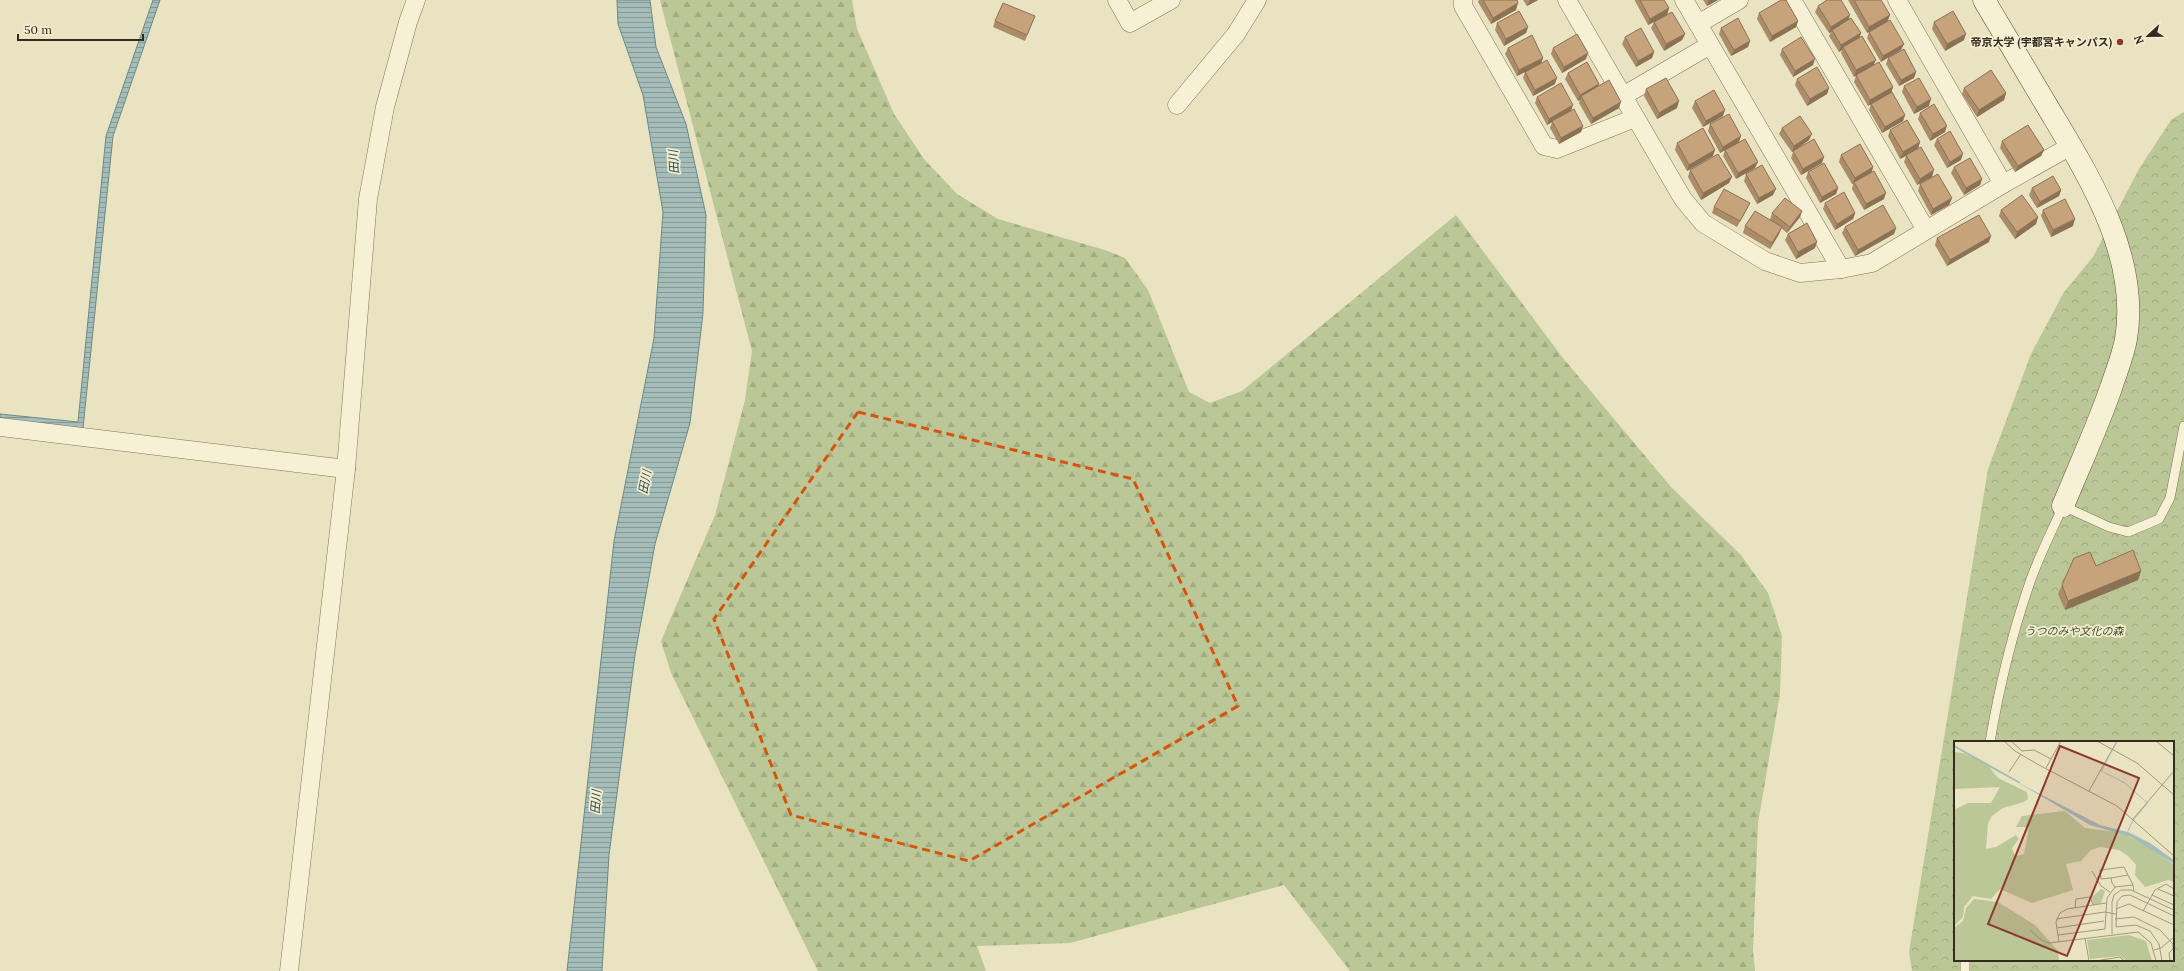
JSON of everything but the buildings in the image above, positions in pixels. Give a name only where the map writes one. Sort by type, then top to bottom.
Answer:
[{"type":"street","points":[[289,971],[346,469],[368,198],[385,107],[408,22],[416,0]]},
{"type":"street","points":[[1118,0],[1130,23],[1171,0]]},
{"type":"street","points":[[1177,105],[1236,34],[1257,0]]},
{"type":"street","points":[[1463,0],[1463,6],[1544,146],[1557,149],[1635,118]]},
{"type":"street","points":[[1567,0],[1683,199],[1703,223],[1765,261],[1800,273],[1841,269],[1872,263],[2003,184],[2071,146]]},
{"type":"street","points":[[1684,0],[1841,269]]},
{"type":"street","points":[[1698,24],[1738,0]]},
{"type":"street","points":[[1792,0],[1926,230]]},
{"type":"street","points":[[1897,0],[2003,184]]},
{"type":"street","points":[[1984,0],[2071,146],[2106,215],[2117,243],[2124,272],[2128,303],[2126,339],[2104,408],[2063,506]]},
{"type":"street","points":[[1623,96],[1710,45]]},
{"type":"street","points":[[0,427],[346,469]]},
{"type":"lane","points":[[1990,741],[1996,700],[2011,641],[2030,581],[2063,506],[2109,527],[2128,532],[2159,519],[2170,498],[2184,426]]},
{"type":"highlighted area","points":[[858,412],[1133,479],[1238,706],[969,861],[791,815],[714,619]]},
{"type":"green space","points":[[660,0],[852,0],[857,29],[894,114],[924,159],[957,194],[998,219],[1105,250],[1125,258],[1148,290],[1189,392],[1210,403],[1242,391],[1456,215],[1563,358],[1671,487],[1741,555],[1768,593],[1782,636],[1780,694],[1758,823],[1753,951],[1755,971],[1350,971],[1284,885],[1070,943],[977,946],[986,971],[818,971],[671,673],[661,641],[715,515],[745,400],[752,351]]},
{"type":"green space","name":"うつのみや文化の森","points":[[2184,112],[2184,971],[1912,971],[1909,952],[1988,469],[2031,354],[2064,292],[2093,257],[2139,169],[2171,120]]},
{"type":"water","points":[[153,0],[160,0],[113,136],[83,428],[0,419],[0,414],[78,422],[106,136]]},
{"type":"water","name":"田川","points":[[617,0],[650,0],[656,47],[686,124],[706,215],[703,313],[690,423],[655,544],[635,655],[609,855],[602,971],[567,971],[614,541],[654,338],[663,212],[643,95],[618,24]]},
{"type":"place","name":"帝京大学 (宇都宮キャンパス)","points":[[2120,42]]}]
